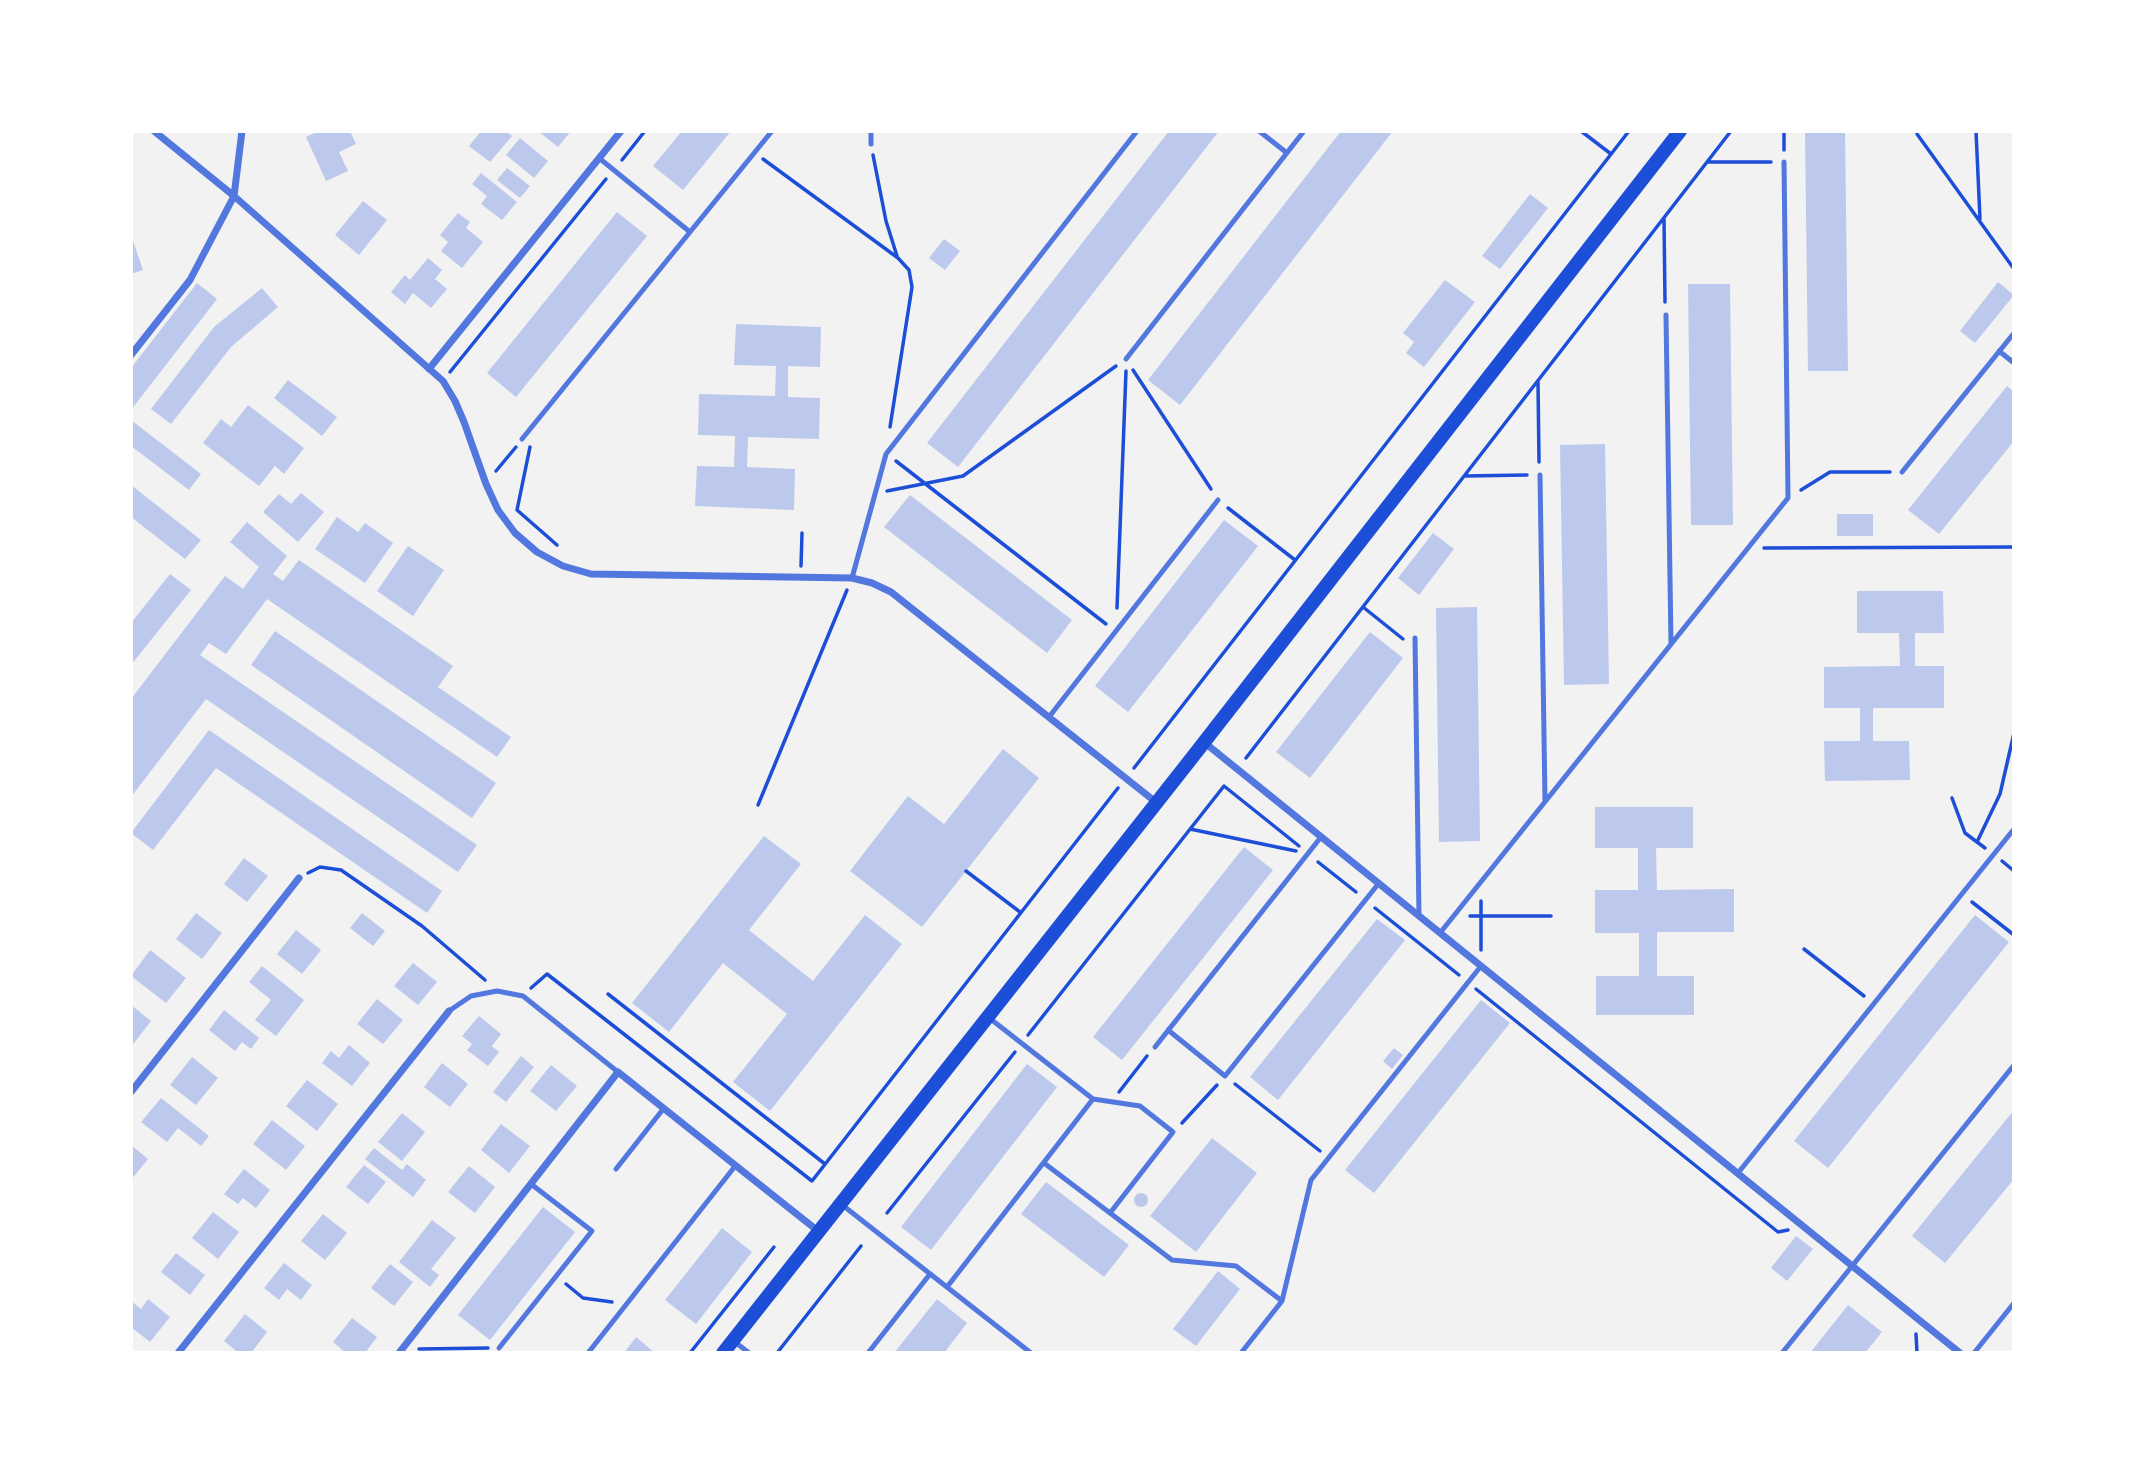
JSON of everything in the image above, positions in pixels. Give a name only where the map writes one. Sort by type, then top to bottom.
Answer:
[{"type":"main road","points":[[723,1353],[1205,743],[1680,131]]},
{"type":"street","points":[[154,131],[234,196],[443,381],[464,422],[498,510],[515,533],[537,552],[563,566],[591,574],[852,578],[872,583],[891,592],[1157,803]]},
{"type":"street","points":[[131,355],[190,280],[234,196],[242,131]]},
{"type":"street","points":[[429,369],[621,131]]},
{"type":"street","points":[[1205,743],[1960,1353]]},
{"type":"street","points":[[131,1091],[299,878]]},
{"type":"street","points":[[178,1353],[449,1012]]},
{"type":"street","points":[[401,1351],[618,1072],[819,1232]]},
{"type":"lane","points":[[522,439],[772,131]]},
{"type":"lane","points":[[872,131],[872,144]]},
{"type":"lane","points":[[852,578],[886,454],[1137,131]]},
{"type":"lane","points":[[1259,131],[1287,153]]},
{"type":"lane","points":[[1126,359],[1304,131]]},
{"type":"lane","points":[[599,158],[690,232]]},
{"type":"lane","points":[[1440,933],[1788,498],[1784,162]]},
{"type":"lane","points":[[1666,315],[1671,645]]},
{"type":"lane","points":[[1902,472],[2014,333]]},
{"type":"lane","points":[[1999,351],[2014,363]]},
{"type":"lane","points":[[1540,475],[1545,802]]},
{"type":"lane","points":[[1049,718],[1218,500]]},
{"type":"lane","points":[[1415,638],[1419,916]]},
{"type":"lane","points":[[1738,1173],[2014,829]]},
{"type":"lane","points":[[1154,1046],[1321,837]]},
{"type":"lane","points":[[1168,1030],[1225,1076],[1379,883]]},
{"type":"lane","points":[[1241,1353],[1282,1301],[1311,1180],[1481,966]]},
{"type":"lane","points":[[449,1012],[471,996],[497,991],[523,996],[618,1072]]},
{"type":"lane","points":[[988,1017],[1093,1099],[1140,1106],[1173,1132],[1110,1213]]},
{"type":"lane","points":[[1782,1353],[2014,1065]]},
{"type":"lane","points":[[947,1287],[1093,1099]]},
{"type":"lane","points":[[615,1169],[664,1108]]},
{"type":"lane","points":[[1044,1163],[1172,1259],[1236,1266],[1282,1301]]},
{"type":"lane","points":[[588,1353],[736,1165]]},
{"type":"lane","points":[[499,1348],[592,1231],[531,1184]]},
{"type":"lane","points":[[841,1204],[1031,1353]]},
{"type":"lane","points":[[868,1353],[930,1274]]},
{"type":"lane","points":[[1974,1353],[2014,1303]]},
{"type":"lane","points":[[733,1340],[749,1353]]},
{"type":"path","points":[[443,381],[645,131]]},
{"type":"path","points":[[1581,131],[1611,154]]},
{"type":"path","points":[[523,996],[547,974],[812,1181],[1629,131]]},
{"type":"path","points":[[1246,758],[1731,131]]},
{"type":"path","points":[[1707,162],[1784,162],[1784,131]]},
{"type":"path","points":[[1976,131],[1980,221]]},
{"type":"path","points":[[1917,134],[2014,269]]},
{"type":"path","points":[[872,144],[880,195],[898,258]]},
{"type":"path","points":[[754,153],[898,258],[909,270],[912,287],[886,454],[1116,631]]},
{"type":"path","points":[[1664,218],[1666,315]]},
{"type":"path","points":[[1126,359],[1218,500],[1295,560]]},
{"type":"path","points":[[875,493],[963,476],[1126,359]]},
{"type":"path","points":[[1116,631],[1126,359]]},
{"type":"path","points":[[1465,475],[1540,475],[1538,380]]},
{"type":"path","points":[[486,484],[522,439]]},
{"type":"path","points":[[530,447],[517,510],[559,547]]},
{"type":"path","points":[[1788,498],[1830,472],[1902,472]]},
{"type":"path","points":[[801,577],[802,533]]},
{"type":"path","points":[[1747,548],[2014,547]]},
{"type":"path","points":[[758,805],[852,578]]},
{"type":"path","points":[[1363,607],[1416,649]]},
{"type":"path","points":[[1977,842],[2000,794],[2014,733]]},
{"type":"path","points":[[887,1213],[1224,786],[1778,1232],[1804,1227]]},
{"type":"path","points":[[1952,798],[1965,833]]},
{"type":"path","points":[[1190,829],[1308,853]]},
{"type":"path","points":[[299,878],[320,867],[341,870],[422,926],[497,991]]},
{"type":"path","points":[[966,871],[1021,913]]},
{"type":"path","points":[[1481,881],[1481,966]]},
{"type":"path","points":[[1962,894],[2014,935]]},
{"type":"path","points":[[1454,916],[1551,916]]},
{"type":"path","points":[[1804,949],[1873,1004]]},
{"type":"path","points":[[608,994],[825,1164]]},
{"type":"path","points":[[1111,1102],[1154,1046]]},
{"type":"path","points":[[1173,1132],[1225,1076],[1329,1157]]},
{"type":"path","points":[[777,1353],[861,1246]]},
{"type":"path","points":[[690,1353],[774,1247]]},
{"type":"path","points":[[556,1277],[583,1298],[626,1304]]},
{"type":"path","points":[[401,1351],[499,1348]]},
{"type":"building","points":[[319,131],[350,131],[356,144],[339,152],[348,171],[326,181],[306,137]]},
{"type":"building","points":[[481,131],[506,131],[512,136],[490,162],[469,146]]},
{"type":"building","points":[[538,131],[571,131],[558,147]]},
{"type":"building","points":[[682,131],[731,131],[683,190],[653,166]]},
{"type":"building","points":[[1169,131],[1219,131],[958,467],[927,443]]},
{"type":"building","points":[[1341,131],[1393,131],[1180,405],[1148,380]]},
{"type":"building","points":[[1845,131],[1848,371],[1808,371],[1805,132]]},
{"type":"building","points":[[520,138],[548,161],[534,178],[506,155]]},
{"type":"building","points":[[507,168],[530,186],[520,198],[497,180]]},
{"type":"building","points":[[481,173],[517,202],[502,220],[481,204],[487,196],[472,184]]},
{"type":"building","points":[[1530,194],[1548,208],[1500,269],[1482,256]]},
{"type":"building","points":[[363,201],[387,220],[359,255],[335,235]]},
{"type":"building","points":[[617,212],[647,236],[516,397],[487,373]]},
{"type":"building","points":[[458,213],[470,222],[466,228],[483,242],[462,268],[441,251],[448,242],[440,235]]},
{"type":"building","points":[[131,235],[143,270],[131,274]]},
{"type":"building","points":[[944,239],[960,251],[945,270],[929,258]]},
{"type":"building","points":[[428,258],[442,270],[435,279],[447,289],[431,308],[413,293],[405,304],[391,292],[405,275],[410,280]]},
{"type":"building","points":[[1445,280],[1475,302],[1424,367],[1406,353],[1414,342],[1403,333]]},
{"type":"building","points":[[1998,282],[2014,295],[1975,343],[1960,331]]},
{"type":"building","points":[[197,283],[217,299],[131,410],[131,368]]},
{"type":"building","points":[[1688,284],[1730,284],[1733,525],[1691,525]]},
{"type":"building","points":[[262,288],[278,307],[231,347],[171,424],[151,409],[214,327]]},
{"type":"building","points":[[736,324],[821,327],[820,367],[788,366],[788,397],[820,398],[819,439],[748,437],[747,467],[795,469],[794,510],[695,506],[697,466],[734,467],[735,436],[698,435],[699,394],[775,396],[776,366],[734,365]]},
{"type":"building","points":[[288,380],[337,417],[322,436],[274,398]]},
{"type":"building","points":[[2007,386],[2014,392],[2014,441],[1939,534],[1908,510]]},
{"type":"building","points":[[248,405],[304,448],[284,474],[275,466],[259,486],[203,443],[221,419],[231,427]]},
{"type":"building","points":[[131,420],[201,474],[189,490],[131,446]]},
{"type":"building","points":[[1605,444],[1609,684],[1564,685],[1560,445]]},
{"type":"building","points":[[131,485],[201,540],[185,559],[131,517]]},
{"type":"building","points":[[301,493],[324,512],[298,542],[263,512],[279,494],[291,504]]},
{"type":"building","points":[[910,495],[1072,620],[1047,653],[884,527]]},
{"type":"building","points":[[1837,514],[1873,514],[1873,536],[1837,536]]},
{"type":"building","points":[[337,517],[358,532],[365,523],[393,543],[365,583],[315,549]]},
{"type":"building","points":[[1224,520],[1258,546],[1128,712],[1095,686]]},
{"type":"building","points":[[247,522],[287,556],[273,574],[283,581],[299,560],[453,666],[438,687],[511,737],[497,757],[267,599],[226,654],[209,643],[200,655],[477,845],[458,872],[206,699],[131,797],[131,699],[225,576],[243,589],[259,567],[230,542]]},
{"type":"building","points":[[1433,533],[1454,549],[1419,595],[1398,578]]},
{"type":"building","points":[[408,546],[444,570],[413,616],[377,591]]},
{"type":"building","points":[[170,574],[191,590],[131,665],[131,623]]},
{"type":"building","points":[[1857,591],[1943,591],[1944,633],[1915,633],[1915,666],[1944,666],[1944,708],[1873,708],[1873,741],[1909,741],[1910,780],[1825,781],[1824,741],[1860,741],[1860,708],[1824,708],[1824,667],[1900,666],[1899,633],[1857,633]]},
{"type":"building","points":[[1477,607],[1480,841],[1439,842],[1436,608]]},
{"type":"building","points":[[275,631],[496,783],[472,818],[251,665]]},
{"type":"building","points":[[1370,632],[1403,658],[1310,778],[1276,752]]},
{"type":"building","points":[[209,730],[442,891],[427,913],[216,768],[153,850],[131,833]]},
{"type":"building","points":[[1003,749],[1039,778],[922,927],[850,871],[908,796],[944,824]]},
{"type":"building","points":[[1595,807],[1693,807],[1693,848],[1656,848],[1657,890],[1734,889],[1734,932],[1657,932],[1657,976],[1694,976],[1694,1015],[1596,1015],[1596,976],[1639,976],[1639,933],[1595,933],[1595,890],[1638,890],[1638,848],[1595,848]]},
{"type":"building","points":[[764,836],[801,864],[749,930],[813,981],[865,915],[902,944],[770,1111],[733,1082],[787,1014],[723,963],[669,1032],[632,1003]]},
{"type":"building","points":[[1244,847],[1273,870],[1122,1060],[1093,1037]]},
{"type":"building","points":[[244,858],[268,876],[247,902],[224,884]]},
{"type":"building","points":[[196,913],[222,933],[202,959],[176,939]]},
{"type":"building","points":[[362,913],[385,931],[373,946],[350,928]]},
{"type":"building","points":[[1975,915],[2009,942],[1828,1168],[1794,1141]]},
{"type":"building","points":[[1377,919],[1405,940],[1278,1100],[1250,1077]]},
{"type":"building","points":[[296,930],[321,950],[302,974],[277,954]]},
{"type":"building","points":[[150,950],[186,978],[166,1003],[131,976]]},
{"type":"building","points":[[413,963],[437,982],[418,1005],[394,986]]},
{"type":"building","points":[[262,966],[304,1000],[276,1036],[255,1020],[271,1000],[249,982]]},
{"type":"building","points":[[377,999],[403,1020],[383,1044],[357,1024]]},
{"type":"building","points":[[1481,1000],[1510,1023],[1374,1193],[1345,1170]]},
{"type":"building","points":[[131,1005],[151,1021],[131,1047]]},
{"type":"building","points":[[224,1010],[259,1038],[251,1049],[242,1042],[235,1051],[209,1030]]},
{"type":"building","points":[[479,1016],[501,1034],[492,1046],[499,1052],[488,1066],[467,1050],[472,1044],[462,1036]]},
{"type":"building","points":[[349,1045],[370,1063],[352,1086],[322,1063],[331,1051],[339,1058]]},
{"type":"building","points":[[1394,1048],[1403,1055],[1392,1069],[1383,1061]]},
{"type":"building","points":[[521,1056],[534,1067],[506,1102],[493,1092]]},
{"type":"building","points":[[192,1057],[218,1078],[196,1105],[170,1085]]},
{"type":"building","points":[[442,1063],[468,1084],[450,1107],[424,1087]]},
{"type":"building","points":[[1027,1064],[1057,1087],[931,1250],[901,1227]]},
{"type":"building","points":[[551,1065],[577,1086],[556,1111],[530,1091]]},
{"type":"building","points":[[307,1080],[338,1104],[317,1131],[286,1106]]},
{"type":"building","points":[[161,1098],[209,1136],[201,1146],[178,1128],[167,1142],[141,1122]]},
{"type":"building","points":[[2014,1110],[2014,1179],[1945,1263],[1912,1236]]},
{"type":"building","points":[[402,1113],[425,1132],[402,1161],[378,1142]]},
{"type":"building","points":[[272,1120],[305,1146],[286,1170],[253,1144]]},
{"type":"building","points":[[501,1124],[530,1146],[509,1173],[481,1150]]},
{"type":"building","points":[[1212,1138],[1257,1173],[1196,1252],[1150,1216]]},
{"type":"building","points":[[131,1145],[148,1159],[131,1180]]},
{"type":"building","points":[[374,1148],[402,1170],[407,1164],[426,1180],[413,1197],[365,1159]]},
{"type":"building","points":[[364,1165],[386,1182],[368,1204],[346,1187]]},
{"type":"building","points":[[469,1166],[495,1187],[475,1213],[448,1192]]},
{"type":"building","points":[[244,1169],[270,1190],[256,1208],[243,1198],[238,1204],[224,1194]]},
{"type":"building","points":[[1046,1182],[1129,1245],[1104,1277],[1021,1214]]},
{"type":"building","points":[[1138,1193],[1144,1193],[1148,1200],[1144,1207],[1138,1207],[1134,1203],[1134,1197]]},
{"type":"building","points":[[543,1207],[575,1232],[490,1340],[458,1315]]},
{"type":"building","points":[[213,1212],[239,1232],[218,1259],[192,1238]]},
{"type":"building","points":[[323,1214],[347,1233],[325,1260],[301,1241]]},
{"type":"building","points":[[432,1220],[456,1238],[431,1269],[439,1275],[430,1287],[399,1262]]},
{"type":"building","points":[[722,1228],[752,1252],[696,1324],[665,1300]]},
{"type":"building","points":[[1796,1236],[1813,1249],[1787,1281],[1771,1268]]},
{"type":"building","points":[[176,1253],[205,1275],[190,1295],[161,1272]]},
{"type":"building","points":[[284,1263],[312,1285],[301,1300],[287,1289],[279,1300],[264,1288]]},
{"type":"building","points":[[390,1264],[413,1282],[394,1306],[371,1288]]},
{"type":"building","points":[[1218,1271],[1240,1289],[1196,1346],[1173,1329]]},
{"type":"building","points":[[148,1299],[170,1317],[150,1342],[131,1327],[131,1301],[141,1309]]},
{"type":"building","points":[[937,1299],[967,1323],[944,1353],[894,1353]]},
{"type":"building","points":[[1848,1305],[1882,1332],[1865,1353],[1810,1353]]},
{"type":"building","points":[[245,1314],[267,1332],[251,1353],[239,1353],[224,1341]]},
{"type":"building","points":[[352,1318],[377,1337],[365,1353],[346,1353],[333,1342]]},
{"type":"building","points":[[636,1337],[655,1353],[624,1353]]}]
